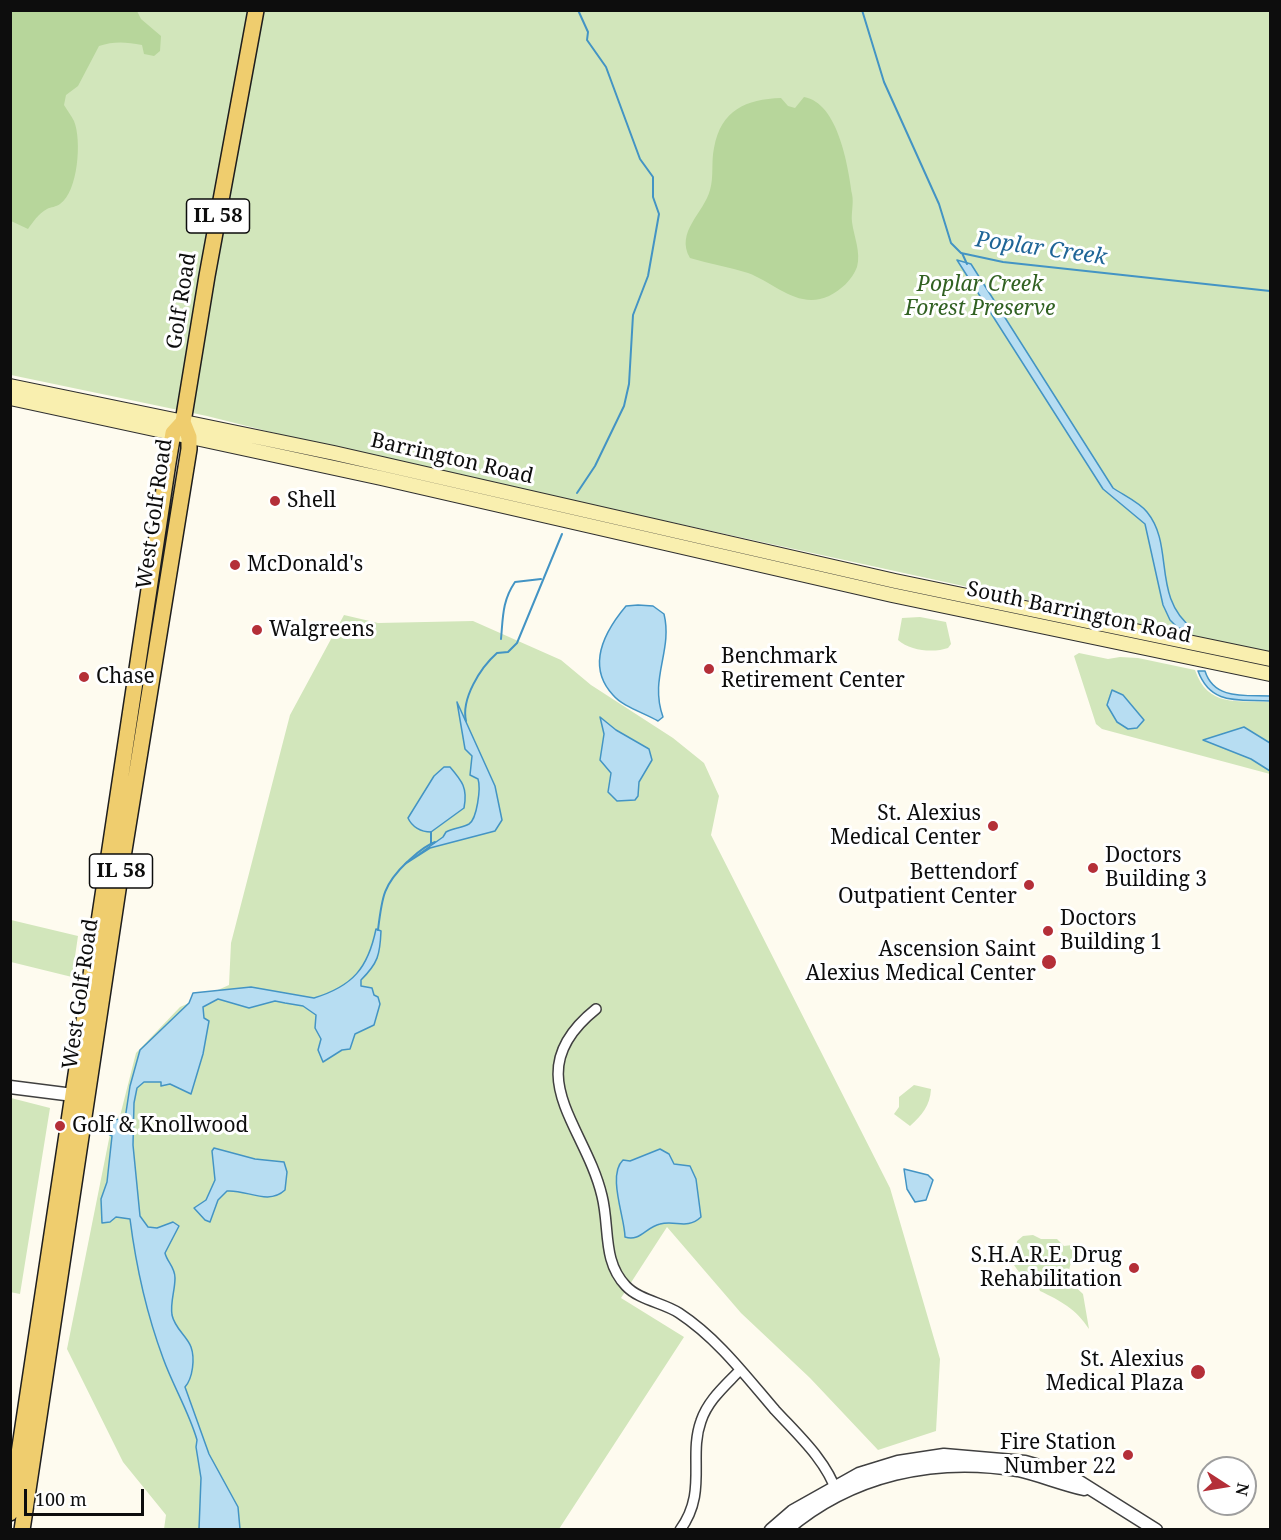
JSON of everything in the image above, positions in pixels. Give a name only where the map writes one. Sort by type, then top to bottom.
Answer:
[{"type":"main road","name":"Golf Road","points":[[178,428],[256,10]]},
{"type":"main road","name":"Barrington Road","points":[[10,386],[178,428]]},
{"type":"main road","name":"Barrington Road","points":[[10,398],[334,453],[883,578]]},
{"type":"main road","name":"West Golf Road","points":[[10,1513],[189,437],[178,428]]},
{"type":"main road","name":"West Golf Road","points":[[22,1530],[80,1096],[178,428]]},
{"type":"main road","name":"Barrington Road","points":[[189,437],[541,514],[879,592]]},
{"type":"main road","name":"South Barrington Road","points":[[883,578],[1270,659]]},
{"type":"main road","name":"South Barrington Road","points":[[879,592],[1270,674]]},
{"type":"street","points":[[596,1009],[579,1023],[567,1039],[561,1054],[559,1079],[563,1104],[588,1153],[599,1185],[604,1208],[607,1252],[614,1270],[628,1288],[678,1312],[717,1342],[820,1460],[836,1490]]},
{"type":"street","points":[[10,1087],[80,1096]]},
{"type":"street","points":[[680,1530],[691,1511],[696,1489],[697,1440],[701,1420],[713,1398],[740,1370]]},
{"type":"street","points":[[786,1530],[859,1474],[898,1462],[944,1455],[1025,1462],[1067,1474],[1156,1530]]},
{"type":"street","points":[[771,1530],[793,1511],[836,1490]]},
{"type":"green space","name":"Poplar Creek Forest Preserve","points":[[10,11],[1270,11],[1270,653],[350,452],[207,416],[11,375]]},
{"type":"green space","points":[[10,11],[137,11],[141,19],[161,36],[160,51],[154,56],[144,54],[142,45],[131,43],[120,42],[99,46],[78,86],[66,95],[64,105],[74,121],[78,140],[77,165],[71,189],[60,204],[44,211],[28,229],[11,221]]},
{"type":"green space","points":[[804,97],[816,102],[825,111],[839,137],[850,182],[853,201],[852,222],[858,256],[857,267],[846,284],[829,296],[807,300],[787,294],[748,273],[690,258],[686,249],[688,231],[710,190],[713,153],[722,124],[737,109],[746,104],[781,98],[788,106],[795,108]]},
{"type":"green space","points":[[344,615],[378,623],[473,621],[561,660],[591,685],[673,738],[704,763],[719,796],[711,835],[890,1188],[940,1359],[936,1431],[878,1450],[810,1378],[741,1313],[667,1227],[621,1298],[684,1337],[559,1529],[164,1529],[166,1515],[123,1462],[67,1349],[113,1119],[120,1116],[136,1053],[180,1007],[229,985],[231,943],[290,715]]},
{"type":"green space","points":[[920,617],[946,622],[951,644],[948,648],[922,650],[909,647],[898,640],[902,618]]},
{"type":"green space","points":[[1079,653],[1108,659],[1138,658],[1195,670],[1208,691],[1225,700],[1270,702],[1270,774],[1102,729],[1096,724],[1074,656]]},
{"type":"green space","points":[[11,920],[78,936],[72,977],[11,962]]},
{"type":"green space","points":[[914,1085],[931,1089],[925,1110],[910,1126],[894,1114],[899,1107],[899,1097]]},
{"type":"green space","points":[[11,1098],[50,1108],[20,1294],[10,1292]]},
{"type":"green space","points":[[1033,1235],[1041,1239],[1057,1239],[1064,1246],[1080,1244],[1084,1250],[1071,1262],[1067,1279],[1083,1294],[1089,1329],[1073,1311],[1040,1291],[1035,1280],[1021,1275],[1014,1265],[1017,1241],[1023,1236]]},
{"type":"water","points":[[957,260],[971,264],[1113,488],[1147,512],[1160,540],[1167,587],[1172,602],[1180,616],[1193,629],[1178,628],[1170,620],[1163,605],[1145,524],[1103,489]]},
{"type":"water","points":[[626,606],[653,606],[664,614],[666,640],[659,690],[659,703],[663,717],[658,721],[617,699],[605,684],[601,672],[602,649],[611,626]]},
{"type":"water","points":[[1198,671],[1205,671],[1215,687],[1223,691],[1241,695],[1270,696],[1270,701],[1237,700],[1218,695],[1210,690]]},
{"type":"water","points":[[1112,690],[1123,695],[1144,720],[1137,728],[1128,729],[1117,722],[1107,705]]},
{"type":"water","points":[[457,702],[495,786],[502,820],[495,831],[430,848],[405,864],[443,837],[446,832],[469,824],[474,816],[478,803],[479,783],[478,779],[470,775],[472,756],[465,749]]},
{"type":"water","points":[[600,717],[616,730],[649,749],[652,760],[639,782],[638,796],[635,800],[617,801],[608,792],[611,773],[600,760],[604,734]]},
{"type":"water","points":[[1244,727],[1270,743],[1270,771],[1251,759],[1203,740]]},
{"type":"water","points":[[444,767],[450,767],[463,785],[464,808],[431,832],[420,830],[408,818],[434,776]]},
{"type":"water","points":[[376,929],[381,931],[379,953],[371,969],[361,980],[361,986],[372,988],[380,1004],[374,1025],[355,1034],[350,1049],[342,1050],[323,1062],[318,1050],[321,1039],[315,1028],[316,1015],[303,1006],[275,1001],[249,1008],[218,999],[203,1007],[204,1018],[209,1021],[203,1054],[191,1094],[170,1084],[161,1086],[161,1082],[144,1082],[137,1088],[134,1103],[133,1145],[140,1216],[148,1227],[157,1228],[173,1222],[179,1226],[165,1253],[175,1274],[172,1315],[192,1352],[191,1373],[185,1387],[209,1454],[238,1507],[240,1529],[199,1529],[201,1478],[197,1440],[157,1341],[139,1272],[130,1219],[116,1217],[110,1222],[102,1223],[101,1199],[107,1182],[112,1136],[103,1131],[102,1120],[125,1119],[130,1086],[140,1050],[189,1003],[193,993],[251,987],[314,998],[339,988],[357,974],[368,955]]},
{"type":"water","points":[[214,1148],[255,1159],[284,1162],[287,1172],[285,1190],[271,1197],[227,1191],[218,1200],[210,1222],[205,1220],[194,1208],[206,1200],[215,1180],[212,1151]]},
{"type":"water","points":[[660,1149],[669,1154],[674,1164],[690,1166],[696,1179],[701,1217],[686,1224],[660,1224],[635,1238],[625,1237],[618,1197],[618,1167],[623,1160],[630,1161]]},
{"type":"water","points":[[904,1169],[928,1175],[933,1180],[926,1200],[915,1202],[907,1189]]},
{"type":"waterway","points":[[577,493],[595,466],[624,406],[629,384],[633,315],[648,276],[659,214],[653,197],[653,177],[640,159],[606,67],[587,40],[588,32],[578,10]]},
{"type":"waterway","name":"Poplar Creek","points":[[862,10],[884,82],[939,204],[951,243],[961,253],[1003,262],[1270,291]]},
{"type":"waterway","points":[[962,253],[967,264]]},
{"type":"waterway","points":[[466,721],[466,703],[473,684],[497,653],[508,652],[517,643],[562,534]]},
{"type":"waterway","points":[[501,639],[505,603],[515,582],[541,579]]},
{"type":"waterway","points":[[431,832],[431,843]]},
{"type":"waterway","points":[[378,930],[388,885],[407,862],[435,842]]},
{"type":"place","name":"Shell","points":[[275,501]]},
{"type":"place","name":"McDonald's","points":[[235,565]]},
{"type":"place","name":"Walgreens","points":[[257,630]]},
{"type":"place","name":"Benchmark Retirement Center","points":[[709,669]]},
{"type":"place","name":"Chase","points":[[84,677]]},
{"type":"place","name":"St. Alexius Medical Center","points":[[993,826]]},
{"type":"place","name":"Doctors Building 3","points":[[1093,868]]},
{"type":"place","name":"Bettendorf Outpatient Center","points":[[1029,885]]},
{"type":"place","name":"Doctors Building 1","points":[[1048,931]]},
{"type":"place","name":"Ascension Saint Alexius Medical Center","points":[[1049,962]]},
{"type":"place","name":"Golf & Knollwood","points":[[60,1126]]},
{"type":"place","name":"S.H.A.R.E. Drug Rehabilitation","points":[[1134,1268]]},
{"type":"place","name":"St. Alexius Medical Plaza","points":[[1198,1372]]},
{"type":"place","name":"Fire Station Number 22","points":[[1128,1455]]}]
